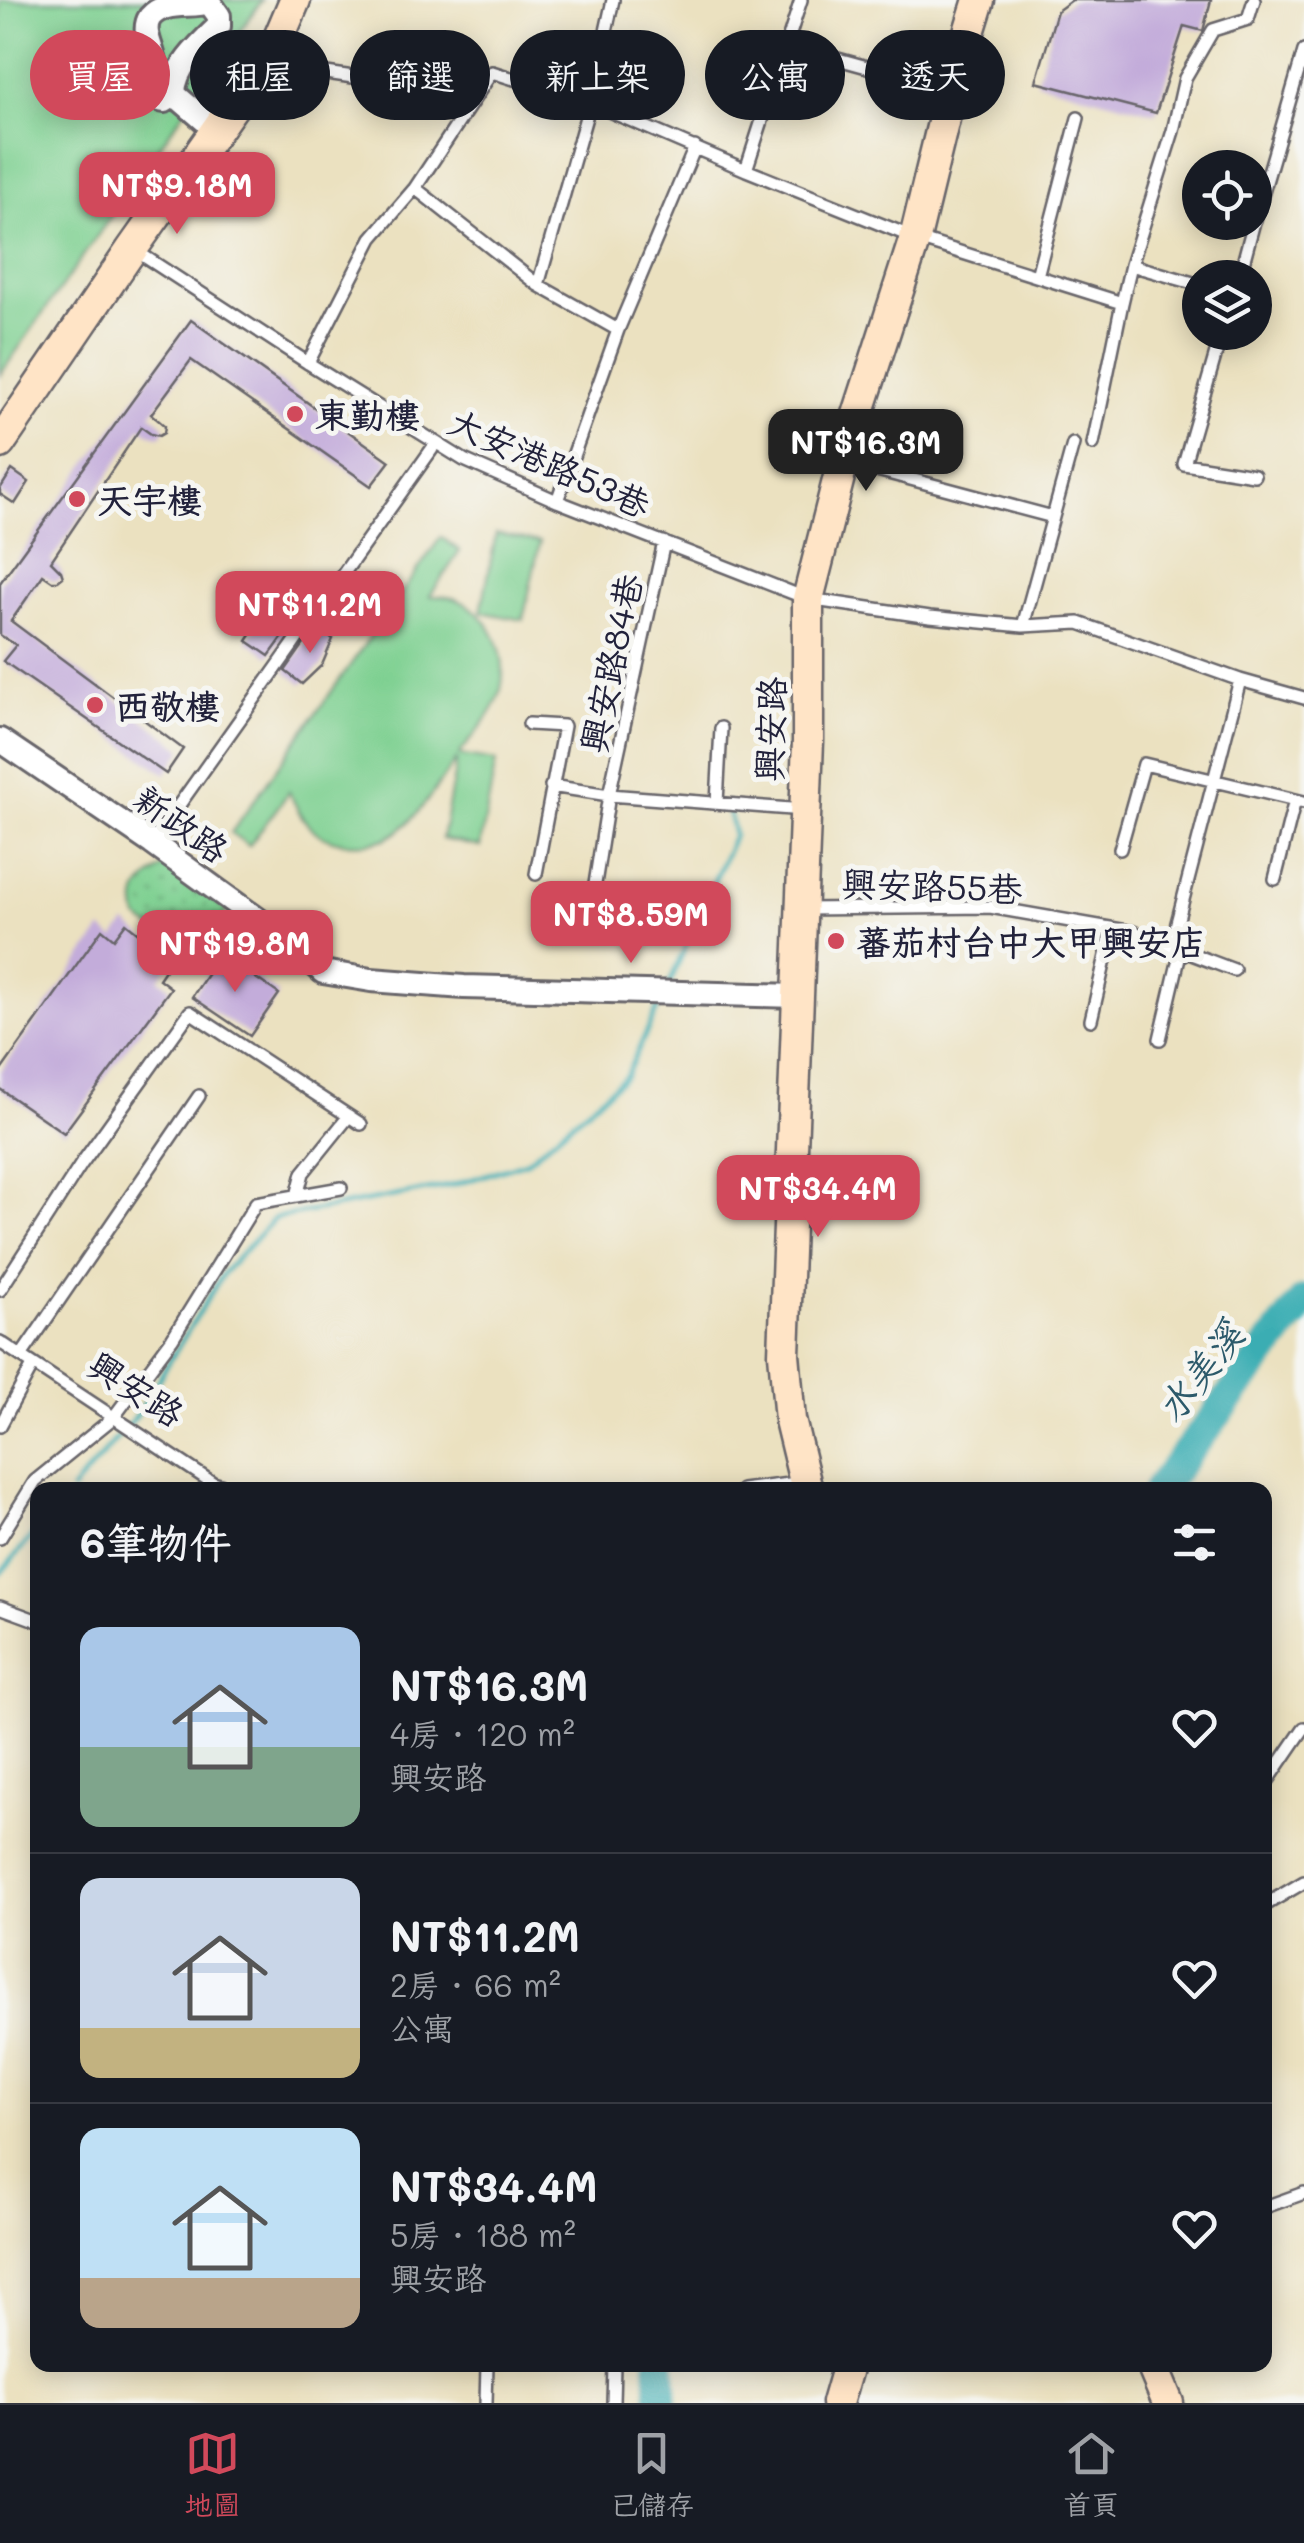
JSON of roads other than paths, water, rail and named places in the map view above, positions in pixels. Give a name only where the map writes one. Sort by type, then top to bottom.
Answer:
[{"type":"street","points":[[283,30],[296,0]]},
{"type":"street","name":"興安路","points":[[970,30],[979,0]]},
{"type":"street","points":[[170,86],[216,130]]},
{"type":"street","points":[[0,442],[223,120]]},
{"type":"street","name":"興安路","points":[[805,1482],[790,1420],[784,1354],[808,741],[808,598],[843,461],[915,238],[944,120]]},
{"type":"street","name":"新政路","points":[[0,740],[152,843],[324,972],[370,980],[464,987],[798,996]]},
{"type":"street","points":[[837,2403],[846,2372]]},
{"type":"street","points":[[1155,2372],[1168,2403]]},
{"type":"lane","points":[[606,30],[613,0]]},
{"type":"lane","points":[[791,30],[801,0]]},
{"type":"lane","points":[[1093,444],[1131,264],[1185,78],[1212,30],[1248,19],[1254,0]]},
{"type":"lane","points":[[1272,163],[1304,51]]},
{"type":"lane","points":[[308,363],[372,238],[415,188],[492,72],[510,78]]},
{"type":"lane","points":[[1037,276],[1078,118]]},
{"type":"lane","points":[[538,285],[585,120]]},
{"type":"lane","points":[[632,120],[915,238],[1122,303]]},
{"type":"lane","points":[[746,170],[762,120]]},
{"type":"lane","points":[[557,501],[618,330],[695,147]]},
{"type":"lane","points":[[415,188],[538,285],[618,330]]},
{"type":"lane","name":"大安港路53巷","points":[[132,249],[464,460],[557,501],[808,598],[930,617],[1023,626],[1079,624],[1304,698]]},
{"type":"lane","points":[[1131,264],[1182,280]]},
{"type":"lane","points":[[1217,350],[1184,464],[1254,475]]},
{"type":"lane","points":[[1023,626],[1074,444]]},
{"type":"lane","points":[[152,843],[432,449]]},
{"type":"lane","points":[[843,461],[1053,517]]},
{"type":"lane","name":"興安路84巷","points":[[592,904],[609,795],[664,542]]},
{"type":"lane","points":[[1160,1039],[1176,948],[1240,680]]},
{"type":"lane","points":[[529,724],[564,726],[536,874]]},
{"type":"lane","points":[[717,803],[721,728]]},
{"type":"lane","points":[[1120,849],[1144,764],[1299,801],[1275,879]]},
{"type":"lane","name":"興安路84巷","points":[[551,786],[609,795],[804,810]]},
{"type":"lane","name":"興安路55巷","points":[[800,910],[990,907],[1133,932],[1234,970]]},
{"type":"lane","points":[[1091,1020],[1112,930]]},
{"type":"lane","points":[[0,1290],[82,1163],[190,1012],[360,1124]]},
{"type":"lane","points":[[21,1356],[199,1096]]},
{"type":"lane","points":[[297,1196],[303,1174],[349,1116]]},
{"type":"lane","points":[[35,1482],[113,1418],[172,1339],[256,1203],[341,1188]]},
{"type":"lane","name":"興安路","points":[[0,1342],[212,1482]]},
{"type":"lane","points":[[0,1426],[33,1365]]},
{"type":"lane","points":[[0,1538],[30,1490]]},
{"type":"lane","points":[[0,1607],[30,1618]]},
{"type":"lane","points":[[1272,1775],[1304,1728]]},
{"type":"lane","points":[[1272,1901],[1304,1882]]},
{"type":"lane","points":[[1272,2204],[1304,2193]]},
{"type":"lane","points":[[486,2403],[487,2372]]},
{"type":"lane","points":[[613,2403],[614,2372]]},
{"type":"waterway","points":[[668,987],[734,835],[728,809]]},
{"type":"waterway","points":[[79,1482],[136,1416],[224,1272],[275,1218],[454,1185],[526,1162],[626,1076],[661,1001]]},
{"type":"waterway","name":"水美溪","points":[[1164,1482],[1304,1301]]},
{"type":"waterway","points":[[0,1574],[30,1538]]},
{"type":"waterway","name":"水美溪","points":[[660,2372],[662,2403]]},
{"type":"place","name":"東勤樓","points":[[295,414]]},
{"type":"place","name":"天宇樓","points":[[77,499]]},
{"type":"place","name":"西敬樓","points":[[95,705]]},
{"type":"place","name":"蕃茄村台中大甲興安店","points":[[836,941]]}]
